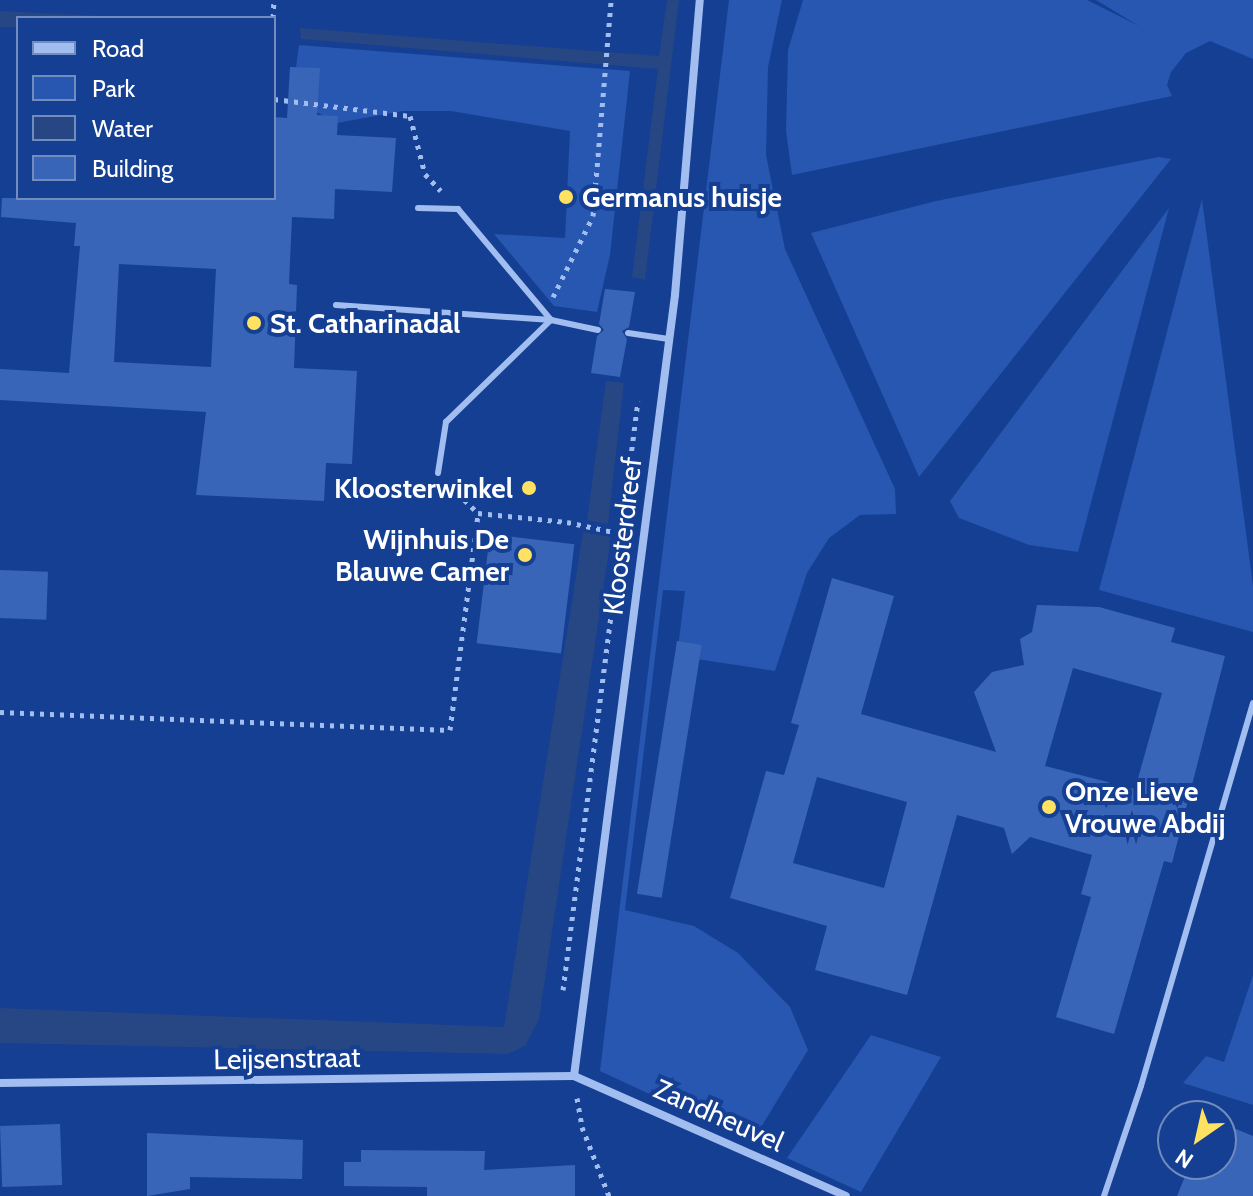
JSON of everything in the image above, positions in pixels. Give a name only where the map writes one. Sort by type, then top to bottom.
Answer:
[{"type":"street","name":"Kloosterdreef","points":[[574,1076],[669,339],[700,0]]},
{"type":"street","name":"Leijsenstraat","points":[[0,1083],[574,1076]]},
{"type":"street","name":"Zandheuvel","points":[[574,1076],[846,1196]]},
{"type":"lane","points":[[418,208],[458,209],[551,320]]},
{"type":"lane","points":[[336,305],[551,320],[598,330]]},
{"type":"lane","points":[[438,473],[446,422],[551,320]]},
{"type":"lane","points":[[628,333],[669,339]]},
{"type":"lane","points":[[1104,1196],[1141,1086],[1253,703]]},
{"type":"path","points":[[545,313],[593,216],[611,0]]},
{"type":"path","points":[[276,99],[410,116],[425,174],[458,209]]},
{"type":"path","points":[[438,473],[478,513],[567,522],[644,538]]},
{"type":"path","points":[[0,712],[450,730],[478,513]]},
{"type":"path","points":[[574,1076],[582,1127],[609,1196]]},
{"type":"green space","points":[[729,0],[782,0],[768,67],[766,155],[785,249],[895,489],[896,514],[860,515],[829,538],[807,573],[775,671],[677,656],[685,591],[663,590],[625,910],[694,926],[738,953],[790,1007],[808,1050],[752,1142],[600,1071]]},
{"type":"green space","points":[[803,0],[1087,0],[1139,26],[1096,0],[1253,0],[1253,59],[1210,41],[1186,53],[1171,72],[1167,85],[1172,96],[792,175],[786,131],[788,50]]},
{"type":"green space","points":[[299,45],[630,71],[610,255],[597,312],[554,306],[494,234],[565,238],[570,131],[451,111],[403,111],[337,123],[300,103],[293,90]]},
{"type":"green space","points":[[1159,157],[1171,159],[919,477],[811,233],[936,201]]},
{"type":"green space","points":[[1202,199],[1253,586],[1253,632],[1099,590]]},
{"type":"green space","points":[[1169,208],[1078,552],[1029,545],[959,518],[950,501]]},
{"type":"green space","points":[[1253,975],[1253,1105],[1183,1083],[1206,1056],[1224,1062]]},
{"type":"green space","points":[[871,1035],[941,1057],[861,1192],[787,1158]]},
{"type":"water","points":[[667,0],[679,0],[645,280],[632,277],[658,69],[301,39],[300,28],[659,56]]},
{"type":"water","points":[[0,11],[103,16],[16,16],[16,27],[0,27]]},
{"type":"water","points":[[606,381],[624,383],[608,524],[587,520]]},
{"type":"water","points":[[583,532],[611,537],[539,1019],[525,1046],[508,1054],[0,1043],[0,1008],[504,1027]]},
{"type":"building","name":"St. Catharinadal","points":[[290,67],[320,68],[317,115],[338,116],[337,135],[396,138],[392,192],[335,189],[334,219],[292,217],[289,284],[297,285],[294,368],[357,371],[352,464],[326,463],[324,501],[196,495],[206,412],[0,400],[0,369],[69,373],[80,246],[74,246],[76,223],[1,217],[2,198],[276,200],[276,117],[287,118]],"holes":[[[119,264],[216,269],[211,367],[114,362]]]},
{"type":"building","points":[[605,289],[635,292],[629,327],[622,331],[627,339],[620,377],[591,373],[597,336],[604,330],[599,324]]},
{"type":"building","points":[[490,534],[574,544],[561,654],[477,643]]},
{"type":"building","points":[[0,570],[48,572],[46,620],[0,618]]},
{"type":"building","name":"Onze Lieve Vrouwe Abdij","points":[[832,578],[894,596],[861,714],[996,752],[974,692],[992,672],[1024,665],[1020,639],[1032,632],[1037,605],[1099,607],[1175,628],[1171,642],[1225,656],[1172,863],[1164,861],[1114,1034],[1056,1017],[1091,897],[1081,894],[1092,855],[1030,837],[1012,854],[1004,828],[957,815],[907,995],[815,970],[827,926],[730,898],[766,771],[784,775],[799,725],[791,723]],"holes":[[[1073,668],[1162,693],[1135,789],[1045,766]],[[817,777],[907,802],[884,888],[793,863]]]},
{"type":"building","points":[[677,641],[702,645],[662,898],[637,894]]},
{"type":"building","points":[[60,1124],[62,1185],[2,1187],[0,1126]]},
{"type":"building","points":[[1237,1130],[1253,1136],[1253,1196],[1177,1196],[1184,1180],[1237,1180]]},
{"type":"building","points":[[147,1133],[303,1140],[302,1179],[190,1177],[190,1189],[147,1196]]},
{"type":"building","points":[[361,1150],[485,1151],[484,1170],[575,1165],[575,1196],[427,1196],[427,1187],[344,1186],[344,1162],[361,1162]]},
{"type":"place","name":"Germanus huisje","points":[[566,197]]},
{"type":"place","name":"St. Catharinadal","points":[[254,323]]},
{"type":"place","name":"Kloosterwinkel","points":[[529,488]]},
{"type":"place","name":"Wijnhuis De Blauwe Camer","points":[[525,555]]},
{"type":"place","name":"Onze Lieve Vrouwe Abdij","points":[[1049,807]]}]
